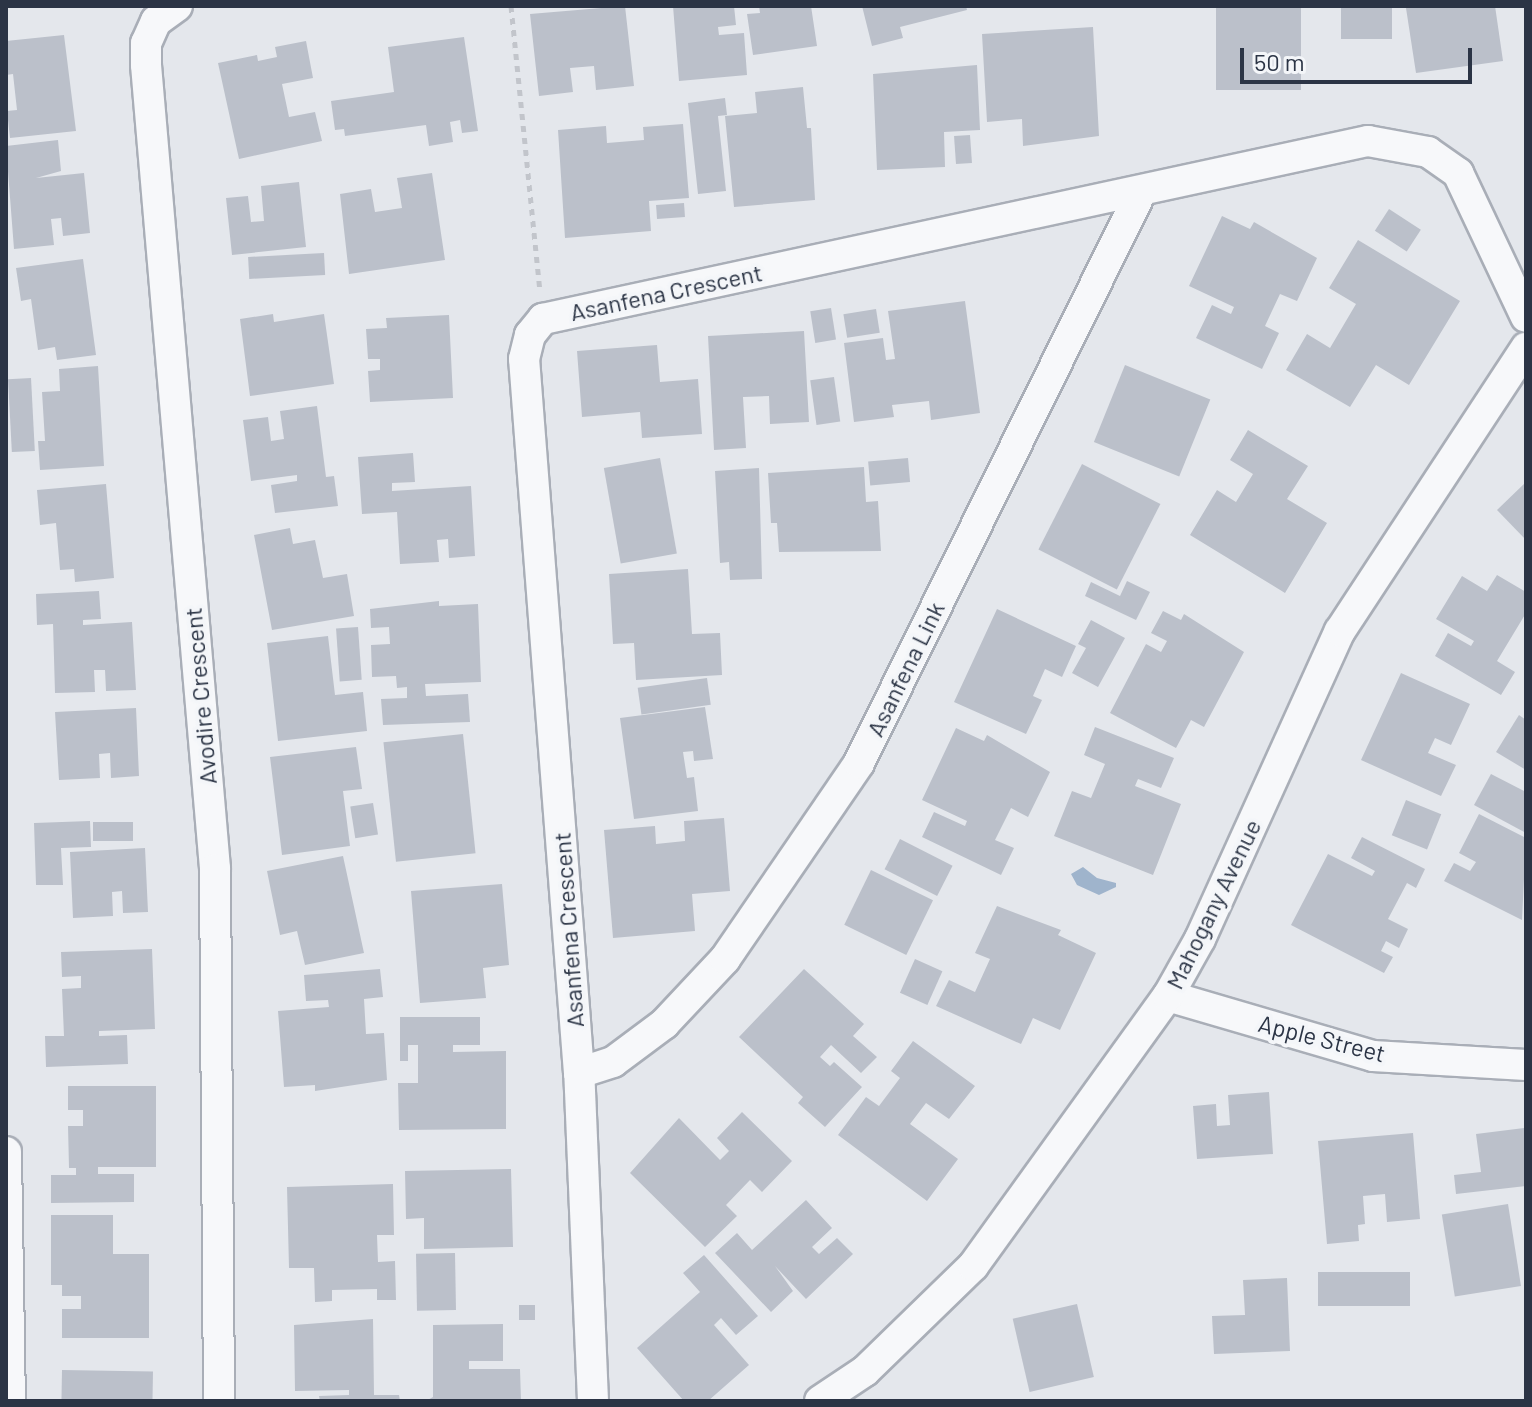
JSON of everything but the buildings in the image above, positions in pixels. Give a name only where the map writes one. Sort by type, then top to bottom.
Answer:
[{"type":"street","name":"Avodire Crescent","points":[[177,6],[156,21],[146,43],[146,65],[215,869],[219,1401]]},
{"type":"street","name":"Asanfena Crescent","points":[[593,1401],[579,1073],[524,359],[530,335],[543,319],[1140,194],[1368,141],[1428,152],[1458,173],[1526,317]]},
{"type":"street","name":"Asanfena Link","points":[[579,1073],[613,1062],[664,1024],[725,959],[859,763],[1140,194]]},
{"type":"street","name":"Mahogany Avenue","points":[[820,1401],[865,1371],[973,1266],[1168,996],[1200,939],[1340,631],[1526,348]]},
{"type":"street","name":"Apple Street","points":[[1168,996],[1373,1056],[1526,1065]]},
{"type":"street","points":[[6,1152],[10,1401]]},
{"type":"path","points":[[511,6],[543,319]]},
{"type":"water","points":[[1083,867],[1097,878],[1116,883],[1116,887],[1099,895],[1077,885],[1071,874]]}]
